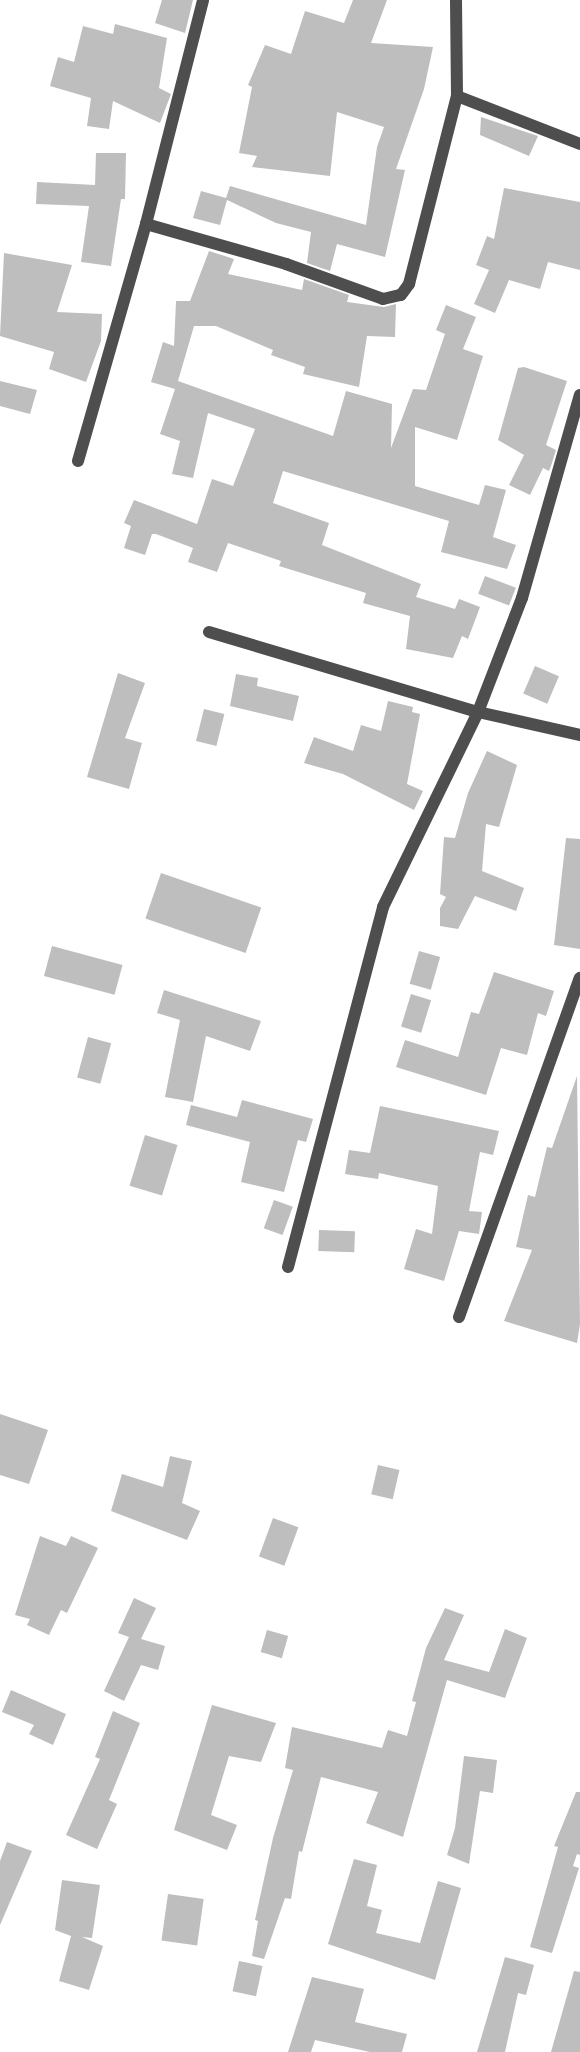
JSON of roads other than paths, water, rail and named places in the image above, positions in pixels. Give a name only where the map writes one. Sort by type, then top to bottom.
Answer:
[{"type":"street","points":[[78,461],[146,224],[203,0]]},
{"type":"street","points":[[146,224],[392,300],[409,284],[457,96],[456,0]]},
{"type":"street","points":[[457,96],[580,144]]},
{"type":"street","points":[[288,1267],[383,907],[478,712],[522,598],[580,395]]},
{"type":"street","points":[[209,632],[478,712],[580,735]]},
{"type":"street","points":[[459,1317],[580,978]]}]
